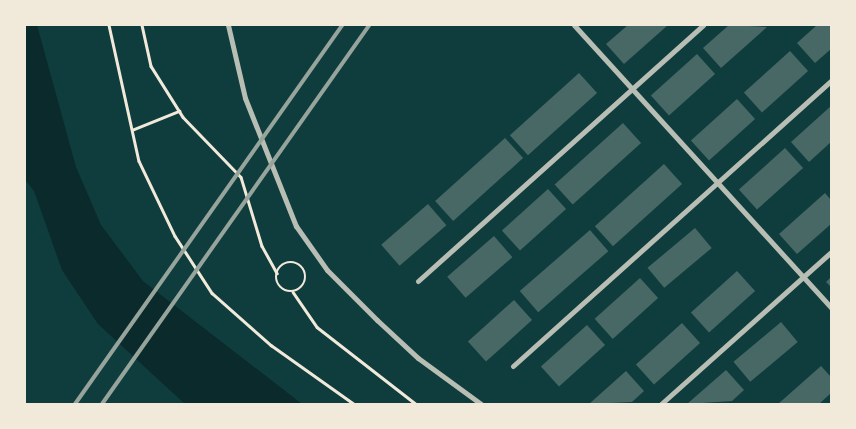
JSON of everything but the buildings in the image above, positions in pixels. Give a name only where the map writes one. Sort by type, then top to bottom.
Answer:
[{"type":"street","points":[[228,25],[245,98],[296,226],[327,270],[378,320],[418,358],[481,404]]},
{"type":"street","points":[[574,25],[831,307]]},
{"type":"street","points":[[418,281],[703,25]]},
{"type":"street","points":[[513,366],[831,81]]},
{"type":"street","points":[[661,404],[831,252]]},
{"type":"path","points":[[109,25],[139,161],[175,236],[212,293],[271,344],[354,404]]},
{"type":"path","points":[[142,25],[151,66],[180,111],[241,177],[262,246],[277,273],[279,287],[293,292],[317,327],[416,404]]},
{"type":"path","points":[[132,130],[180,111]]},
{"type":"path","points":[[277,273],[291,262],[304,269],[305,283],[293,292]]},
{"type":"water","points":[[25,25],[37,25],[76,167],[101,225],[143,281],[302,404],[185,404],[98,324],[62,270],[34,191],[25,180]]},
{"type":"railway","points":[[75,404],[342,25]]},
{"type":"railway","points":[[102,404],[369,25]]}]
